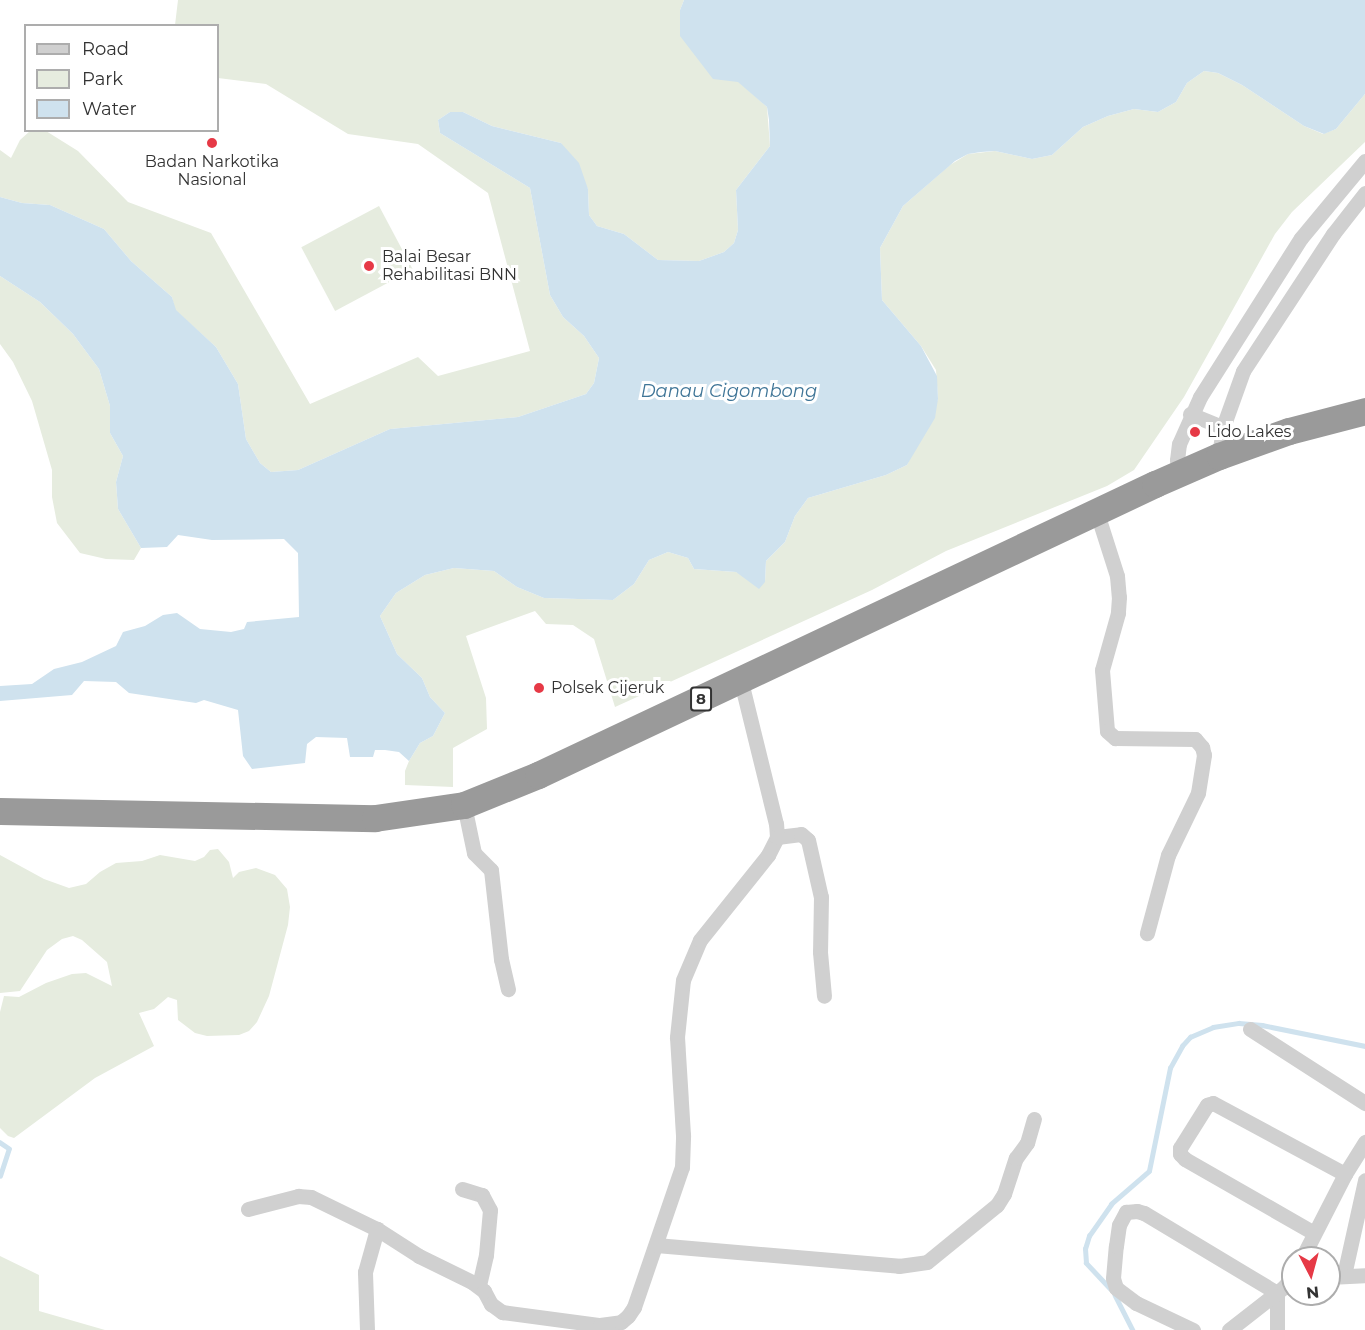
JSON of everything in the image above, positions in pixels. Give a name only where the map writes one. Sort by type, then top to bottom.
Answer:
[{"type":"highway","name":"8","points":[[0,812],[375,818],[464,805],[537,775],[741,681],[1096,510],[1219,456],[1289,431],[1365,411]]},
{"type":"street","points":[[1179,474],[1177,460],[1179,444],[1190,414],[1301,238],[1365,161]]},
{"type":"street","points":[[1219,456],[1223,427],[1241,377],[1254,353],[1333,234],[1365,193]]},
{"type":"street","points":[[1221,365],[1241,377]]},
{"type":"street","points":[[1190,414],[1223,427]]},
{"type":"street","points":[[1096,510],[1117,576],[1119,597],[1118,613],[1102,670],[1107,731],[1115,738],[1195,739],[1202,747],[1204,755],[1198,793],[1168,855],[1147,933]]},
{"type":"street","points":[[248,1209],[298,1196],[311,1197],[377,1229],[419,1256],[479,1286],[491,1304],[502,1312],[540,1318],[612,1324],[628,1316],[634,1307],[679,1181],[684,1154],[677,1063],[683,980],[700,940],[768,855],[777,837],[776,824],[741,681]]},
{"type":"street","points":[[464,805],[474,853],[491,870],[501,959],[508,989]]},
{"type":"street","points":[[777,837],[801,834],[808,840],[821,897],[819,952],[824,996]]},
{"type":"street","points":[[1250,1029],[1365,1103]]},
{"type":"street","points":[[1314,1233],[1185,1159],[1180,1154],[1180,1148],[1207,1105],[1213,1103],[1345,1174]]},
{"type":"street","points":[[656,1245],[899,1266],[927,1262],[997,1205],[1004,1194],[1016,1158],[1027,1143],[1034,1119]]},
{"type":"street","points":[[1365,1143],[1365,1151]]},
{"type":"street","points":[[1308,1246],[1345,1174],[1365,1143]]},
{"type":"street","points":[[1341,1259],[1365,1180]]},
{"type":"street","points":[[462,1189],[482,1195],[490,1210],[486,1255],[479,1286]]},
{"type":"street","points":[[1192,1330],[1136,1304],[1116,1288],[1113,1278],[1116,1246],[1119,1225],[1126,1212],[1137,1210],[1144,1213],[1277,1293]]},
{"type":"street","points":[[368,1330],[365,1272],[377,1229]]},
{"type":"street","points":[[1341,1276],[1365,1275]]},
{"type":"street","points":[[1229,1330],[1281,1289]]},
{"type":"street","points":[[1277,1293],[1277,1330]]},
{"type":"green space","points":[[178,0],[684,0],[680,10],[738,81],[767,107],[770,146],[736,190],[738,230],[734,243],[724,252],[699,261],[658,260],[624,234],[597,226],[589,215],[588,189],[561,143],[492,126],[463,112],[450,112],[438,120],[440,133],[530,188],[550,295],[563,317],[584,336],[599,358],[594,383],[586,394],[518,417],[390,429],[298,470],[271,472],[260,463],[246,439],[238,384],[216,347],[175,310],[172,297],[131,261],[104,229],[50,205],[22,203],[0,197],[0,150],[11,158],[20,140],[29,132],[48,132],[78,151],[128,202],[211,233],[310,404],[418,357],[438,376],[530,351],[488,193],[418,144],[348,134],[266,84],[219,78],[219,24],[175,24]]},
{"type":"green space","points":[[1204,71],[1218,73],[1242,85],[1304,126],[1323,134],[1336,129],[1365,94],[1365,142],[1292,212],[1275,234],[1184,397],[1134,470],[1107,486],[946,551],[872,590],[615,707],[594,639],[573,625],[546,624],[535,611],[466,636],[486,698],[487,729],[453,748],[453,787],[405,785],[405,771],[409,761],[420,743],[433,736],[445,713],[430,697],[422,678],[397,654],[380,616],[396,593],[425,575],[454,568],[494,571],[517,587],[544,598],[613,600],[634,584],[649,560],[668,552],[688,558],[694,569],[736,572],[765,582],[766,561],[785,542],[795,516],[808,498],[886,475],[907,465],[938,399],[936,370],[921,346],[882,300],[880,248],[903,206],[950,165],[968,154],[995,151],[1032,159],[1052,155],[1083,127],[1108,116],[1134,109],[1158,112],[1176,102],[1187,83]]},
{"type":"green space","points":[[379,206],[413,270],[335,311],[301,247]]},
{"type":"green space","points":[[0,276],[40,302],[73,334],[99,369],[110,406],[110,433],[123,456],[116,482],[118,509],[141,548],[134,560],[106,559],[80,553],[57,523],[52,497],[52,470],[32,401],[13,362],[0,344]]},
{"type":"green space","points":[[218,849],[229,862],[233,878],[239,872],[256,868],[275,875],[287,889],[290,907],[288,925],[269,996],[257,1022],[249,1031],[239,1035],[207,1036],[195,1033],[178,1020],[177,1000],[168,997],[154,1009],[139,1013],[154,1046],[95,1078],[14,1138],[8,1136],[0,1128],[0,1012],[4,996],[19,997],[46,983],[72,974],[86,973],[112,986],[107,962],[82,940],[73,936],[62,939],[47,950],[20,991],[0,993],[0,855],[44,879],[69,888],[86,884],[100,872],[116,863],[142,861],[160,855],[195,861],[204,857],[210,850]]},
{"type":"green space","points":[[0,1256],[39,1275],[39,1311],[105,1330],[0,1330]]},
{"type":"water","name":"Danau Cigombong","points":[[684,0],[1365,0],[1365,94],[1336,129],[1324,134],[1304,126],[1242,85],[1218,73],[1204,71],[1187,83],[1176,102],[1158,112],[1134,109],[1108,116],[1083,127],[1052,155],[1032,159],[995,151],[968,154],[955,161],[903,206],[880,248],[882,300],[921,346],[937,376],[938,399],[935,418],[907,465],[886,475],[808,498],[795,516],[785,542],[766,561],[765,582],[759,589],[736,572],[694,569],[688,558],[668,552],[649,560],[634,584],[613,600],[544,598],[517,587],[494,571],[454,568],[425,575],[396,593],[380,616],[397,654],[422,678],[430,697],[445,713],[433,736],[420,743],[409,761],[399,752],[385,750],[375,750],[373,757],[350,757],[347,738],[316,737],[307,744],[305,763],[252,769],[243,756],[238,710],[204,700],[196,703],[129,693],[116,682],[84,681],[72,695],[0,701],[0,686],[32,684],[54,669],[82,662],[116,646],[123,632],[145,626],[163,615],[177,613],[200,629],[231,632],[244,629],[247,622],[299,617],[298,553],[284,539],[212,540],[178,535],[167,547],[141,548],[118,509],[116,482],[123,456],[110,433],[110,406],[99,369],[73,334],[40,302],[0,276],[0,197],[22,203],[50,205],[104,229],[131,261],[172,297],[176,310],[216,347],[238,384],[246,439],[260,463],[271,472],[298,470],[390,429],[518,417],[586,394],[594,383],[599,358],[584,336],[563,317],[550,295],[530,188],[440,133],[438,120],[450,112],[463,112],[492,126],[561,143],[579,163],[588,189],[589,215],[597,226],[624,234],[658,260],[699,261],[724,252],[734,243],[738,230],[736,190],[770,146],[767,107],[738,82],[713,79],[680,36],[680,10]]},
{"type":"waterway","points":[[1110,1289],[1086,1263],[1085,1249],[1089,1236],[1111,1204],[1149,1171],[1170,1068],[1182,1046],[1190,1037],[1213,1027],[1239,1023],[1262,1025],[1365,1046]]},
{"type":"waterway","points":[[0,1143],[9,1149],[0,1176]]},
{"type":"waterway","points":[[1115,1295],[1133,1330]]},
{"type":"place","name":"Badan Narkotika Nasional","points":[[212,143]]},
{"type":"place","name":"Balai Besar Rehabilitasi BNN","points":[[369,266]]},
{"type":"place","name":"Lido Lakes","points":[[1195,432]]},
{"type":"place","name":"Polsek Cijeruk","points":[[539,688]]}]
